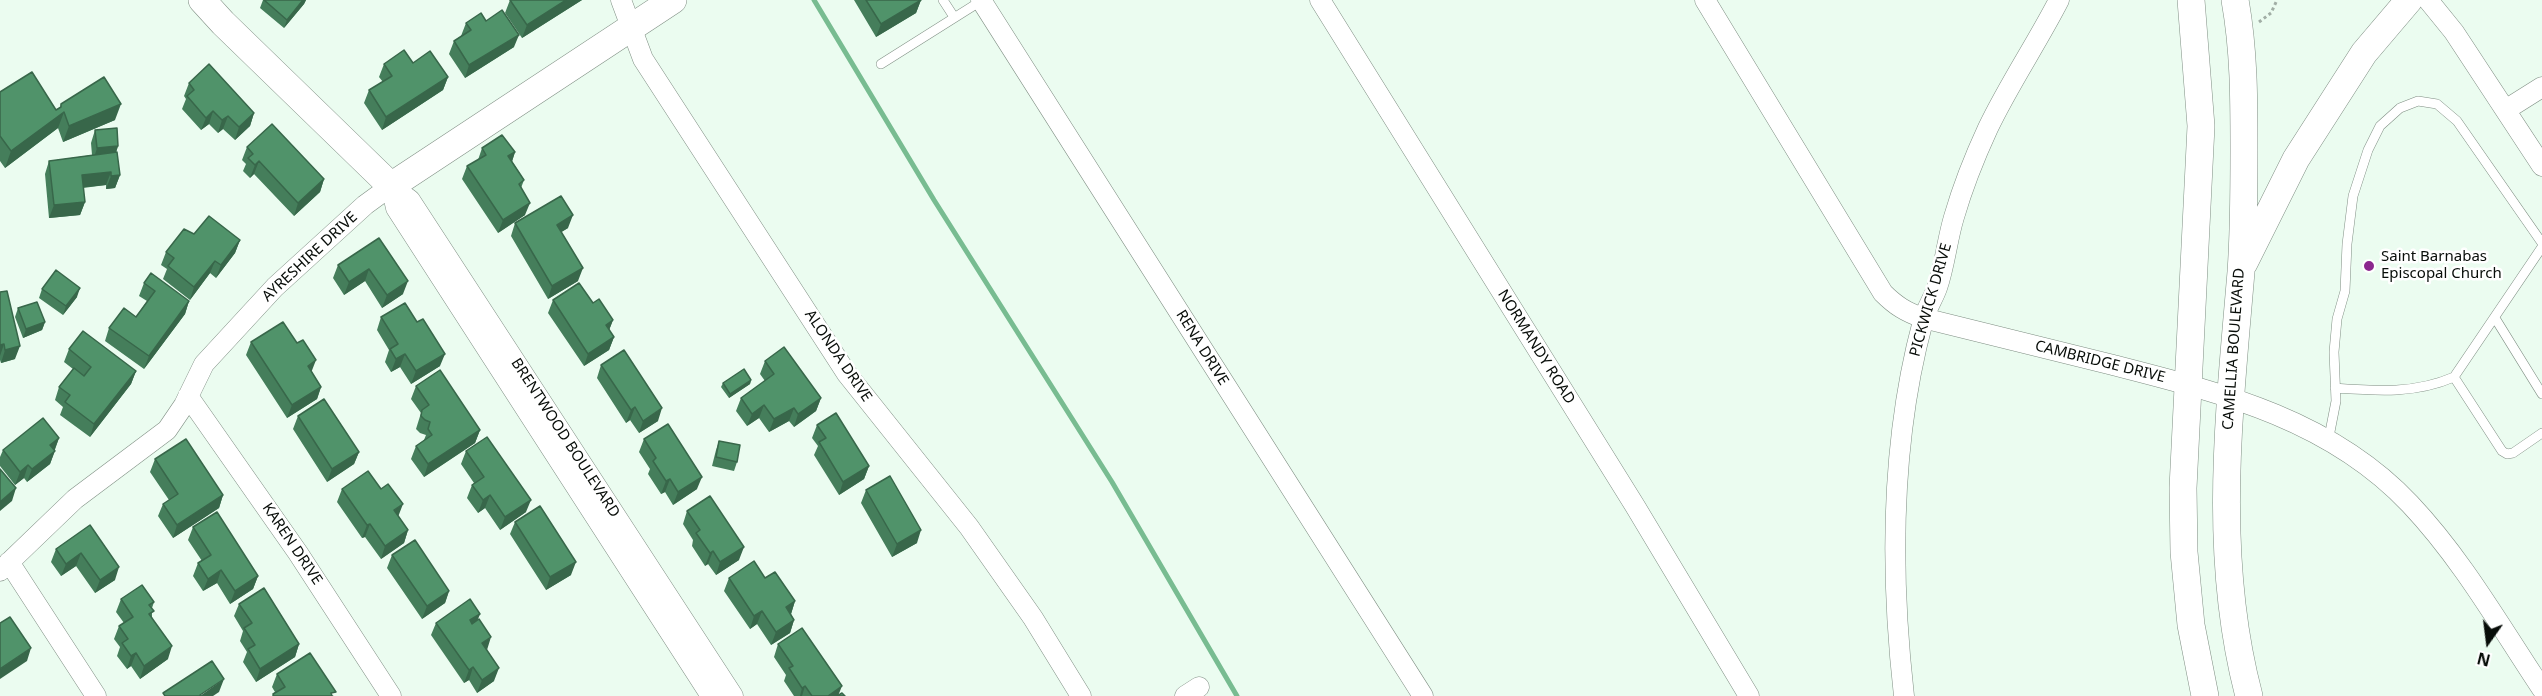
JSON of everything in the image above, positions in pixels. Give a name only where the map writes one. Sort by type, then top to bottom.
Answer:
[{"type":"main road","name":"BRENTWOOD BOULEVARD","points":[[202,0],[392,186]]},
{"type":"main road","name":"AYRESHIRE DRIVE","points":[[392,186],[673,0]]},
{"type":"main road","points":[[2191,0],[2201,126],[2183,488],[2185,589],[2205,696]]},
{"type":"main road","name":"CAMELLIA BOULEVARD","points":[[2235,0],[2241,31],[2244,94],[2241,269],[2229,396],[2226,518],[2228,571],[2233,613],[2249,696]]},
{"type":"main road","points":[[2241,269],[2296,159],[2364,53],[2409,0]]},
{"type":"street","name":"ALONDA DRIVE","points":[[621,0],[642,60],[847,374],[969,527],[1034,618],[1081,696]]},
{"type":"street","name":"RENA DRIVE","points":[[981,0],[1423,696]]},
{"type":"street","name":"NORMANDY ROAD","points":[[1320,0],[1635,506],[1749,696]]},
{"type":"street","name":"CAMBRIDGE DRIVE","points":[[1705,0],[1883,293],[1905,312],[2229,396],[2281,415],[2328,442],[2367,466],[2409,503],[2422,518],[2465,574],[2542,689]]},
{"type":"street","name":"PICKWICK DRIVE","points":[[1904,696],[1899,649],[1895,525],[1899,436],[1923,318],[1937,287],[1954,217],[1971,168],[1990,125],[2059,0]]},
{"type":"street","points":[[2428,0],[2454,32],[2507,109],[2542,166]]},
{"type":"street","points":[[2507,109],[2542,87]]},
{"type":"street","name":"AYRESHIRE DRIVE","points":[[5,566],[75,499],[167,430],[177,418],[204,364],[275,287],[365,205],[392,186]]},
{"type":"street","name":"BRENTWOOD BOULEVARD","points":[[392,186],[396,208],[711,696]]},
{"type":"street","name":"BRENTWOOD BOULEVARD","points":[[392,186],[410,200],[733,696]]},
{"type":"street","name":"KAREN DRIVE","points":[[188,396],[298,553],[391,696]]},
{"type":"street","points":[[5,566],[96,696]]},
{"type":"lane","points":[[943,0],[954,17]]},
{"type":"lane","points":[[881,64],[981,0]]},
{"type":"lane","points":[[2328,442],[2336,401],[2335,388],[2334,352],[2337,319],[2345,291],[2347,244],[2353,196],[2368,150],[2380,126],[2400,108],[2418,101],[2437,104],[2457,121],[2542,245],[2454,377],[2434,386],[2404,391],[2335,388]]},
{"type":"lane","points":[[2495,318],[2542,394]]},
{"type":"lane","points":[[2454,377],[2502,451],[2507,454],[2513,453],[2542,433]]},
{"type":"path","points":[[2258,23],[2264,21],[2271,13],[2277,0]]},
{"type":"building","points":[[264,0],[303,0],[287,20]]},
{"type":"building","points":[[510,0],[566,0],[527,25]]},
{"type":"building","points":[[866,0],[921,0],[881,24]]},
{"type":"building","points":[[502,10],[519,35],[469,65],[454,41],[471,30],[466,23],[481,13],[486,21]]},
{"type":"building","points":[[404,50],[413,63],[430,51],[448,77],[386,117],[369,90],[392,76],[384,64]]},
{"type":"building","points":[[209,64],[254,113],[239,127],[228,116],[222,120],[213,111],[206,118],[187,96],[194,90],[189,83]]},
{"type":"building","points":[[32,72],[56,110],[61,107],[61,104],[104,77],[121,104],[69,126],[64,112],[11,151],[0,136],[0,92]]},
{"type":"building","points":[[272,124],[324,179],[298,203],[259,161],[255,165],[248,158],[253,154],[247,147]]},
{"type":"building","points":[[117,128],[118,146],[97,148],[95,130]]},
{"type":"building","points":[[502,135],[515,152],[508,156],[524,180],[519,184],[530,203],[503,220],[467,166],[486,155],[482,148]]},
{"type":"building","points":[[117,152],[120,175],[111,176],[111,172],[82,175],[85,202],[54,205],[49,161]]},
{"type":"building","points":[[561,196],[573,215],[557,225],[583,268],[552,286],[515,223]]},
{"type":"building","points":[[209,216],[240,240],[221,265],[215,261],[194,287],[168,266],[174,258],[166,252],[184,229],[194,234]]},
{"type":"building","points":[[379,238],[408,281],[387,295],[369,269],[349,282],[338,265]]},
{"type":"building","points":[[56,270],[80,288],[66,306],[42,289]]},
{"type":"building","points":[[151,273],[189,301],[149,356],[109,328],[124,308],[136,317],[155,291],[144,283]]},
{"type":"building","points":[[579,283],[593,303],[599,299],[613,320],[606,325],[614,337],[588,354],[553,300]]},
{"type":"building","points":[[7,291],[20,346],[5,350],[4,344],[0,345],[0,292]]},
{"type":"building","points":[[37,302],[45,322],[26,329],[18,308]]},
{"type":"building","points":[[405,303],[417,322],[423,319],[445,354],[416,371],[405,354],[396,359],[390,349],[398,344],[381,317]]},
{"type":"building","points":[[283,322],[297,343],[303,340],[316,360],[308,366],[321,387],[292,405],[251,342]]},
{"type":"building","points":[[83,331],[136,371],[94,424],[65,402],[70,395],[59,387],[74,368],[84,376],[91,367],[69,349]]},
{"type":"building","points":[[784,347],[821,398],[798,414],[794,408],[774,419],[764,405],[752,414],[741,398],[774,374],[765,361]]},
{"type":"building","points":[[624,350],[662,408],[643,421],[635,407],[631,410],[601,365]]},
{"type":"building","points":[[744,369],[751,380],[730,394],[723,383]]},
{"type":"building","points":[[440,370],[480,430],[428,464],[416,446],[432,435],[428,429],[430,422],[421,416],[422,410],[429,405],[416,386]]},
{"type":"building","points":[[324,399],[359,452],[332,469],[298,416]]},
{"type":"building","points":[[836,413],[869,466],[843,482],[819,442],[826,438],[817,425]]},
{"type":"building","points":[[43,418],[59,438],[50,445],[55,451],[32,469],[28,465],[20,472],[3,450]]},
{"type":"building","points":[[668,424],[702,477],[678,492],[670,479],[666,481],[653,461],[656,458],[644,439]]},
{"type":"building","points":[[487,437],[531,500],[505,517],[490,495],[483,500],[472,485],[484,477],[466,451]]},
{"type":"building","points":[[186,439],[223,495],[177,525],[163,504],[178,494],[155,459]]},
{"type":"building","points":[[719,441],[740,445],[737,462],[716,457]]},
{"type":"building","points":[[0,469],[16,488],[0,502]]},
{"type":"building","points":[[368,471],[381,489],[388,484],[403,504],[394,510],[408,530],[385,546],[342,489]]},
{"type":"building","points":[[890,476],[921,530],[897,544],[866,490]]},
{"type":"building","points":[[710,496],[744,547],[720,562],[713,551],[710,553],[696,533],[700,530],[687,511]]},
{"type":"building","points":[[540,506],[576,562],[550,577],[515,522]]},
{"type":"building","points":[[217,512],[258,576],[235,591],[221,570],[208,579],[198,563],[211,555],[193,527]]},
{"type":"building","points":[[90,525],[119,567],[100,580],[81,553],[66,564],[56,549]]},
{"type":"building","points":[[415,540],[449,591],[427,606],[392,555]]},
{"type":"building","points":[[754,561],[765,578],[775,572],[795,601],[786,607],[794,620],[776,632],[762,611],[754,616],[729,578]]},
{"type":"building","points":[[142,585],[154,602],[149,605],[154,611],[149,614],[172,646],[144,666],[136,653],[131,656],[122,643],[128,639],[119,626],[133,617],[121,599]]},
{"type":"building","points":[[264,588],[299,644],[260,669],[248,649],[255,645],[244,628],[252,623],[239,604]]},
{"type":"building","points":[[470,599],[480,614],[470,620],[472,624],[479,619],[491,637],[482,643],[499,668],[482,680],[473,667],[469,670],[436,623]]},
{"type":"building","points":[[10,617],[31,648],[0,669],[0,623]]},
{"type":"building","points":[[802,628],[842,686],[828,696],[812,696],[805,686],[802,688],[789,668],[793,666],[778,644]]},
{"type":"building","points":[[310,653],[336,692],[331,693],[332,696],[274,696],[273,694],[285,687],[277,674]]},
{"type":"building","points":[[212,661],[224,679],[201,696],[165,696],[163,693]]},
{"type":"waterway","points":[[814,0],[934,200],[1112,482],[1237,696]]},
{"type":"place","name":"Saint Barnabas Episcopal Church","points":[[2369,266]]}]
